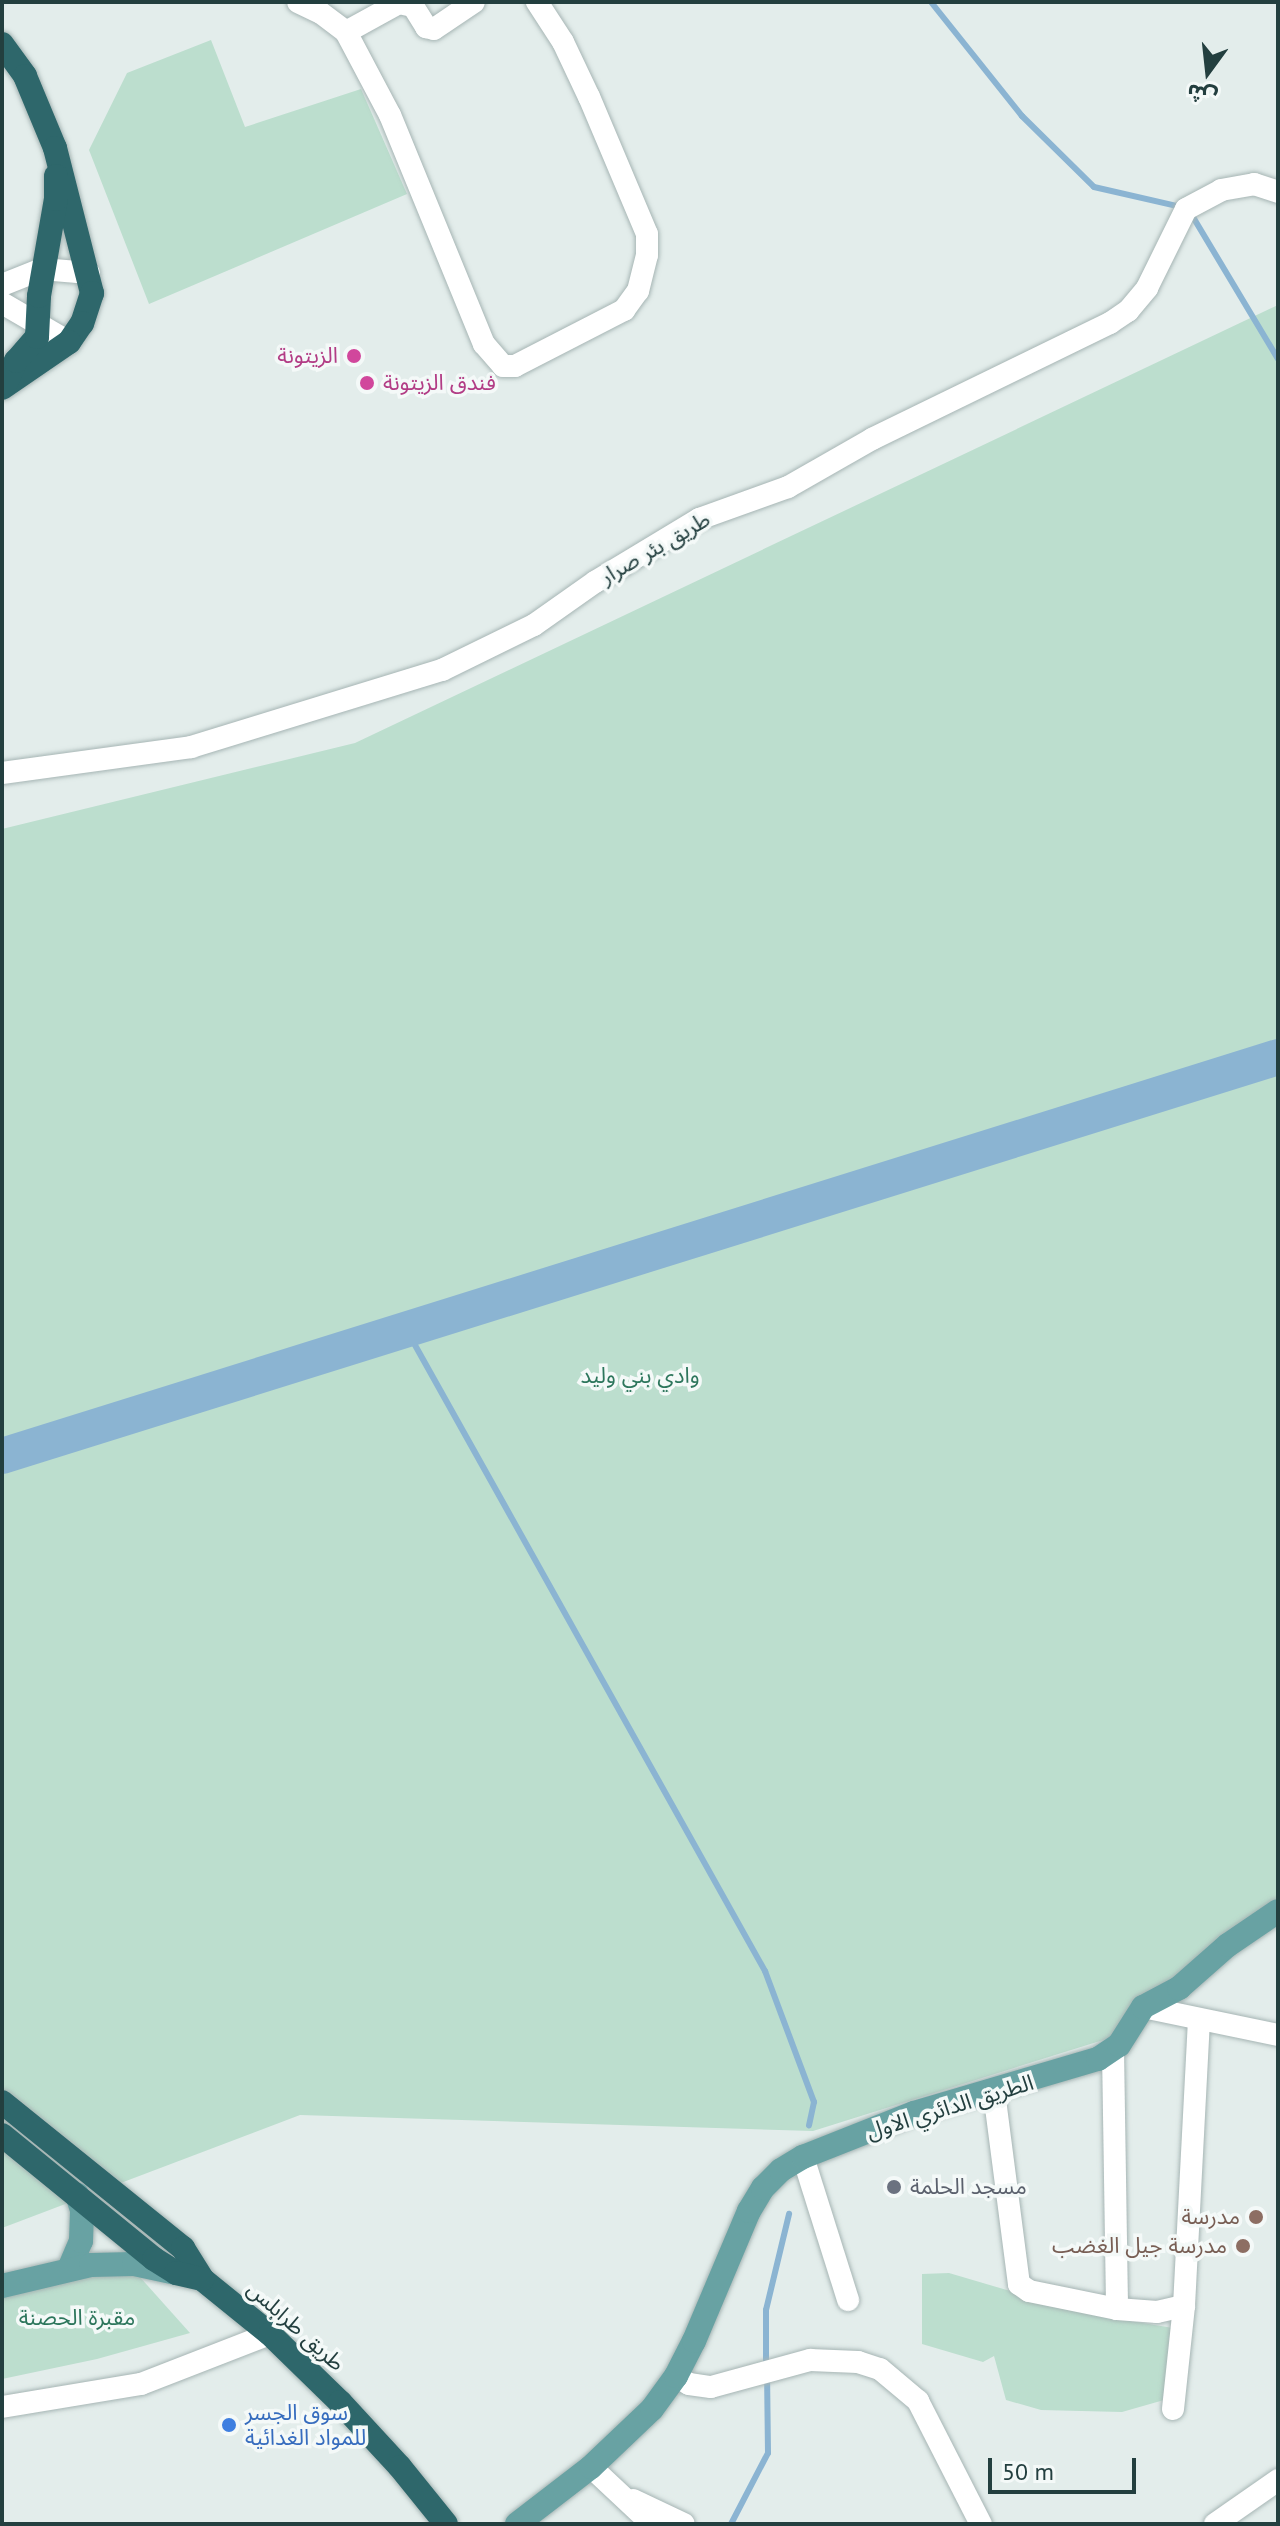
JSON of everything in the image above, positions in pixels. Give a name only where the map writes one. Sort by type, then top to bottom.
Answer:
[{"type":"highway","points":[[3,40],[25,76],[55,148],[92,293],[89,306],[69,342],[4,387]]},
{"type":"highway","points":[[4,387],[16,361],[37,337],[42,269],[56,199],[55,148]]},
{"type":"highway","points":[[2,2102],[183,2248],[202,2279]]},
{"type":"highway","points":[[2,2135],[176,2273],[202,2279]]},
{"type":"highway","name":"طريق طرابلس","points":[[202,2279],[270,2334],[370,2434],[446,2524]]},
{"type":"main road","name":"الطريق الدائري الاول","points":[[517,2524],[591,2467],[652,2409],[676,2376],[749,2211],[763,2188],[803,2157],[914,2113],[1075,2069],[1113,2050],[1143,2007],[1179,1988],[1228,1945],[1278,1911]]},
{"type":"main road","points":[[69,2269],[81,2241],[82,2210],[77,2195]]},
{"type":"main road","points":[[2,2286],[69,2269],[112,2263],[176,2273]]},
{"type":"street","points":[[298,2],[346,32],[390,115],[484,344],[503,366],[515,366],[624,310],[638,291],[647,255],[647,234],[589,97],[563,42],[537,2]]},
{"type":"street","points":[[346,32],[399,3],[413,6],[426,27],[434,29],[474,2]]},
{"type":"street","name":"طريق بئر صرار","points":[[2,773],[191,747],[442,670],[534,625],[606,575],[699,519],[788,487],[872,439],[1110,323],[1128,311],[1147,288],[1186,209],[1221,190],[1254,184],[1278,192]]},
{"type":"street","points":[[2,285],[42,269],[89,273]]},
{"type":"street","points":[[2,303],[69,342]]},
{"type":"street","points":[[1143,2007],[1278,2035]]},
{"type":"street","points":[[1173,2409],[1184,2306],[1199,2019]]},
{"type":"street","points":[[1113,2050],[1117,2309]]},
{"type":"street","points":[[994,2092],[1019,2284],[1029,2291],[1117,2309],[1157,2312],[1184,2306]]},
{"type":"street","points":[[803,2157],[848,2300]]},
{"type":"street","points":[[2,2407],[141,2384],[270,2334]]},
{"type":"street","points":[[676,2376],[689,2384],[711,2387],[810,2360],[858,2362],[880,2369],[918,2401],[981,2524]]},
{"type":"street","points":[[591,2467],[652,2524]]},
{"type":"street","points":[[1215,2524],[1278,2480]]},
{"type":"street","points":[[624,2497],[649,2505],[684,2524]]},
{"type":"green space","points":[[211,40],[245,127],[361,89],[407,194],[149,304],[89,150],[127,73]]},
{"type":"green space","name":"وادي بني وليد","points":[[1278,305],[1278,1923],[1132,2031],[813,2131],[300,2115],[2,2228],[2,829],[355,743]]},
{"type":"green space","name":"مقبرة الحصنة","points":[[80,2273],[139,2276],[190,2333],[97,2359],[2,2379],[2,2292]]},
{"type":"green space","points":[[949,2273],[1088,2314],[1173,2328],[1164,2400],[1122,2412],[1041,2410],[1006,2400],[994,2356],[983,2362],[922,2344],[922,2274]]},
{"type":"waterway","points":[[931,2],[1022,116],[1094,187],[1181,207]]},
{"type":"waterway","points":[[1190,212],[1278,359]]},
{"type":"waterway","name":"وادي بني وليد","points":[[2,1456],[1278,1057]]},
{"type":"waterway","points":[[406,1329],[765,1971],[814,2102],[809,2125]]},
{"type":"waterway","points":[[766,2365],[766,2310],[789,2214]]},
{"type":"waterway","points":[[731,2524],[768,2453],[767,2376]]},
{"type":"place","name":"الزيتونة","points":[[354,356]]},
{"type":"place","name":"فندق الزيتونة","points":[[367,383]]},
{"type":"place","name":"مسجد الحلمة","points":[[894,2187]]},
{"type":"place","name":"مدرسة","points":[[1256,2217]]},
{"type":"place","name":"مدرسة جيل الغضب","points":[[1243,2246]]},
{"type":"place","name":"سوق الجسر للمواد الغدائية","points":[[229,2425]]}]
